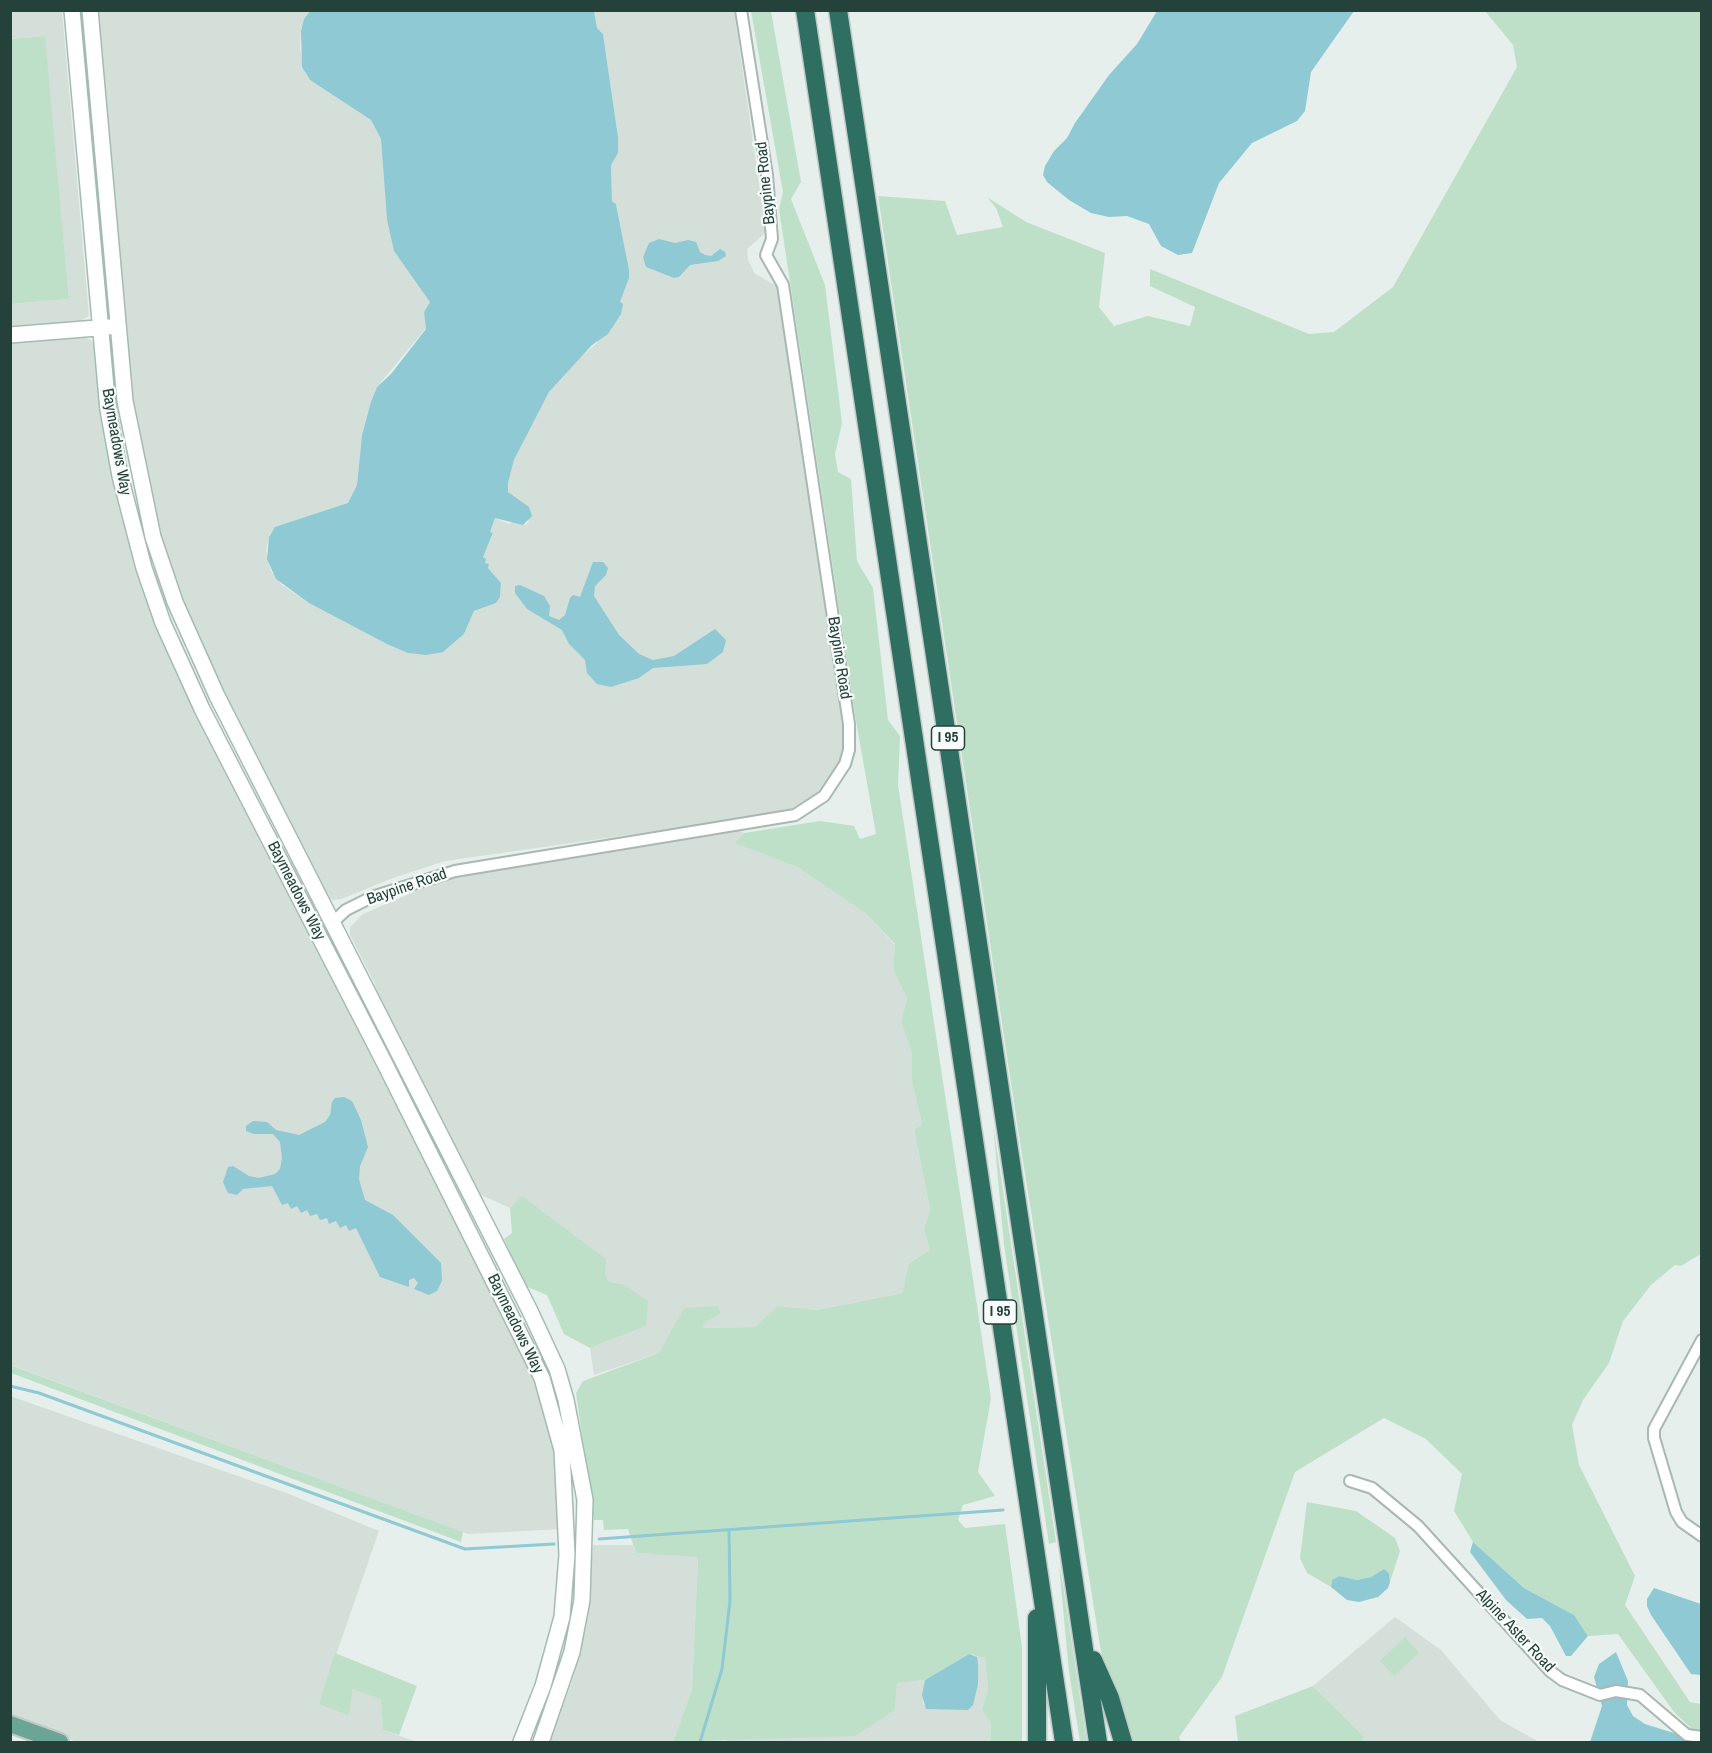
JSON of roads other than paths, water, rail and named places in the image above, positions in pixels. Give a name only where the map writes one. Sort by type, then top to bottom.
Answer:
[{"type":"highway","name":"I 95","points":[[805,10],[1064,1743]]},
{"type":"highway","name":"I 95","points":[[838,10],[1098,1743]]},
{"type":"highway","points":[[1036,1556],[1037,1743]]},
{"type":"highway","points":[[1083,1638],[1110,1698],[1123,1743]]},
{"type":"main road","points":[[10,1724],[60,1743]]},
{"type":"street","name":"Baymeadows Way","points":[[72,10],[99,327],[113,440],[136,542],[163,623],[202,709],[373,1041],[542,1378],[562,1450],[567,1555],[562,1617],[543,1686],[521,1743]]},
{"type":"street","name":"Baymeadows Way","points":[[90,10],[125,401],[153,537],[175,603],[201,663],[530,1309],[557,1369],[579,1456],[585,1500],[582,1600],[572,1652],[540,1743]]},
{"type":"street","name":"Baypine Road","points":[[332,923],[346,910],[372,897],[455,871],[795,815],[824,796],[844,764],[849,750],[849,724],[783,285],[766,255],[772,239],[767,175],[741,10]]},
{"type":"street","points":[[10,335],[119,326]]},
{"type":"street","points":[[136,542],[153,537]]},
{"type":"street","points":[[1701,1340],[1654,1430],[1654,1438],[1676,1512],[1682,1522],[1701,1536]]},
{"type":"street","name":"Alpine Aster Road","points":[[1350,1481],[1372,1488],[1418,1526],[1550,1671],[1562,1680],[1600,1695],[1616,1690],[1640,1695],[1687,1735],[1701,1737]]},
{"type":"street","points":[[555,1646],[572,1652]]},
{"type":"water","points":[[311,10],[594,11],[597,28],[603,34],[618,137],[618,153],[611,165],[612,201],[616,204],[629,270],[629,278],[620,302],[623,304],[621,314],[608,334],[592,345],[549,392],[514,460],[508,483],[508,492],[529,507],[532,516],[523,525],[495,518],[490,532],[493,533],[483,557],[486,559],[485,563],[489,564],[488,568],[501,583],[500,597],[496,603],[474,611],[464,634],[443,652],[426,655],[408,653],[309,603],[276,579],[267,559],[269,537],[275,527],[348,503],[357,485],[362,435],[377,387],[391,374],[426,329],[424,312],[430,302],[394,251],[387,220],[381,139],[371,120],[310,80],[302,67],[301,31],[304,19]]},
{"type":"water","points":[[1157,11],[1354,11],[1311,72],[1305,111],[1297,121],[1252,143],[1219,183],[1192,253],[1178,255],[1161,246],[1149,224],[1127,216],[1109,217],[1091,213],[1069,200],[1047,182],[1043,175],[1045,166],[1054,151],[1067,138],[1109,75],[1137,44]]},
{"type":"water","points":[[659,239],[675,243],[688,240],[696,242],[700,252],[705,255],[711,256],[720,249],[725,252],[726,256],[718,261],[690,265],[679,277],[674,278],[646,267],[643,257],[649,243]]},
{"type":"water","points":[[593,562],[603,562],[608,568],[606,575],[595,586],[594,596],[619,635],[639,654],[653,660],[674,656],[715,629],[726,640],[723,652],[707,664],[653,668],[639,678],[611,687],[597,684],[587,673],[585,660],[569,644],[562,630],[527,609],[515,593],[515,586],[520,585],[544,596],[550,606],[549,616],[559,620],[565,615],[570,598],[573,595],[580,597]]},
{"type":"water","points":[[344,1097],[352,1101],[361,1120],[368,1147],[360,1166],[359,1179],[365,1200],[393,1215],[441,1263],[442,1281],[437,1291],[429,1295],[414,1289],[418,1283],[414,1278],[409,1280],[409,1287],[380,1277],[356,1228],[349,1231],[346,1225],[340,1228],[336,1221],[329,1224],[327,1218],[320,1220],[317,1214],[310,1216],[307,1210],[301,1213],[297,1206],[291,1209],[288,1203],[282,1205],[272,1186],[243,1189],[237,1195],[228,1193],[223,1182],[228,1167],[233,1166],[249,1176],[259,1178],[275,1174],[280,1169],[282,1158],[280,1142],[273,1134],[254,1134],[246,1131],[246,1126],[253,1121],[267,1122],[276,1130],[299,1135],[325,1122],[330,1115],[335,1098]]},
{"type":"water","points":[[1473,1542],[1524,1588],[1574,1615],[1588,1636],[1571,1656],[1566,1656],[1550,1626],[1542,1618],[1527,1619],[1506,1600],[1470,1552]]},
{"type":"water","points":[[1384,1569],[1389,1573],[1390,1582],[1388,1588],[1378,1597],[1359,1602],[1347,1600],[1331,1587],[1332,1580],[1339,1576],[1357,1580],[1371,1577]]},
{"type":"water","points":[[1654,1588],[1701,1604],[1701,1675],[1691,1674],[1651,1615],[1647,1599]]},
{"type":"water","points":[[1616,1652],[1628,1681],[1627,1705],[1633,1716],[1645,1724],[1677,1734],[1686,1742],[1590,1742],[1602,1706],[1594,1677],[1599,1664]]},
{"type":"water","points":[[969,1654],[977,1657],[978,1665],[978,1684],[973,1705],[968,1710],[926,1709],[922,1695],[925,1680]]},
{"type":"waterway","points":[[10,1386],[39,1393],[465,1549],[554,1544]]},
{"type":"waterway","points":[[599,1539],[1003,1510]]},
{"type":"waterway","points":[[700,1742],[722,1669],[730,1601],[729,1530]]}]
